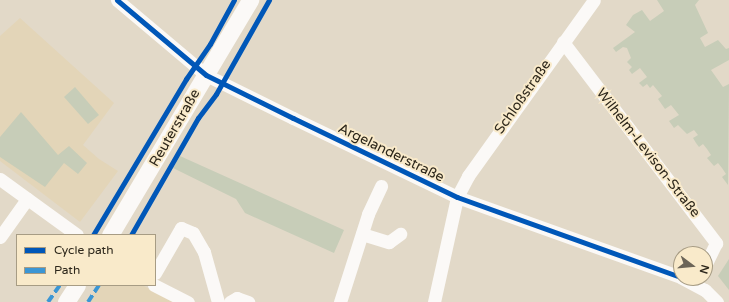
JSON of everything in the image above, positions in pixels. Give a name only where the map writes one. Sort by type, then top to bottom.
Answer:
[{"type":"main road","name":"Reuterstraße","points":[[111,234],[250,0]]},
{"type":"main road","points":[[66,302],[77,286]]},
{"type":"street","name":"Argelanderstraße","points":[[117,0],[206,75],[457,197],[673,275]]},
{"type":"street","name":"Schloßstraße","points":[[434,302],[457,197],[468,176],[594,0]]},
{"type":"street","name":"Wilhelm-Levison-Straße","points":[[563,42],[716,242],[713,249]]},
{"type":"street","points":[[0,179],[76,234]]},
{"type":"street","points":[[340,302],[362,234],[381,186]]},
{"type":"street","points":[[0,237],[27,199]]},
{"type":"street","points":[[156,271],[181,228],[193,233],[204,252],[218,302]]},
{"type":"street","points":[[362,234],[389,242],[400,234]]},
{"type":"street","points":[[156,286],[188,302]]},
{"type":"street","name":"Argelanderstraße","points":[[703,286],[717,302]]},
{"type":"street","points":[[230,302],[237,298],[248,302]]},
{"type":"shaded area","points":[[20,18],[114,103],[83,145],[99,159],[118,171],[80,222],[0,161],[0,36]]},
{"type":"shaded area","points":[[98,286],[144,286],[175,302],[88,302]]},
{"type":"green space","points":[[657,0],[699,0],[695,5],[708,33],[700,38],[705,47],[718,40],[726,49],[729,48],[729,60],[711,70],[723,87],[729,84],[728,185],[722,177],[726,174],[722,168],[718,163],[714,166],[707,158],[711,155],[703,144],[699,147],[696,143],[693,138],[698,135],[694,130],[687,134],[678,125],[674,128],[669,121],[679,115],[671,105],[665,109],[658,99],[662,96],[653,85],[650,88],[647,84],[643,87],[639,83],[647,77],[640,68],[632,74],[629,70],[632,67],[627,62],[631,58],[627,48],[623,47],[616,52],[613,48],[635,32],[626,25],[633,15],[642,10],[650,21],[664,11]]},
{"type":"green space","points":[[75,87],[99,115],[88,124],[64,97]]},
{"type":"green space","points":[[21,112],[58,155],[69,146],[87,163],[78,174],[64,163],[45,187],[0,157],[0,137]]},
{"type":"green space","points":[[180,156],[344,230],[334,253],[245,213],[236,199],[173,168]]},
{"type":"green space","points":[[729,259],[729,290],[718,276]]},
{"type":"marked path","points":[[48,302],[59,286]]},
{"type":"marked path","points":[[88,302],[98,286]]},
{"type":"cycle path","points":[[117,0],[206,75],[293,118],[457,197],[673,274]]},
{"type":"cycle path","points":[[94,234],[186,79],[210,44],[234,0]]},
{"type":"cycle path","points":[[132,234],[198,118],[216,94],[269,0]]}]
